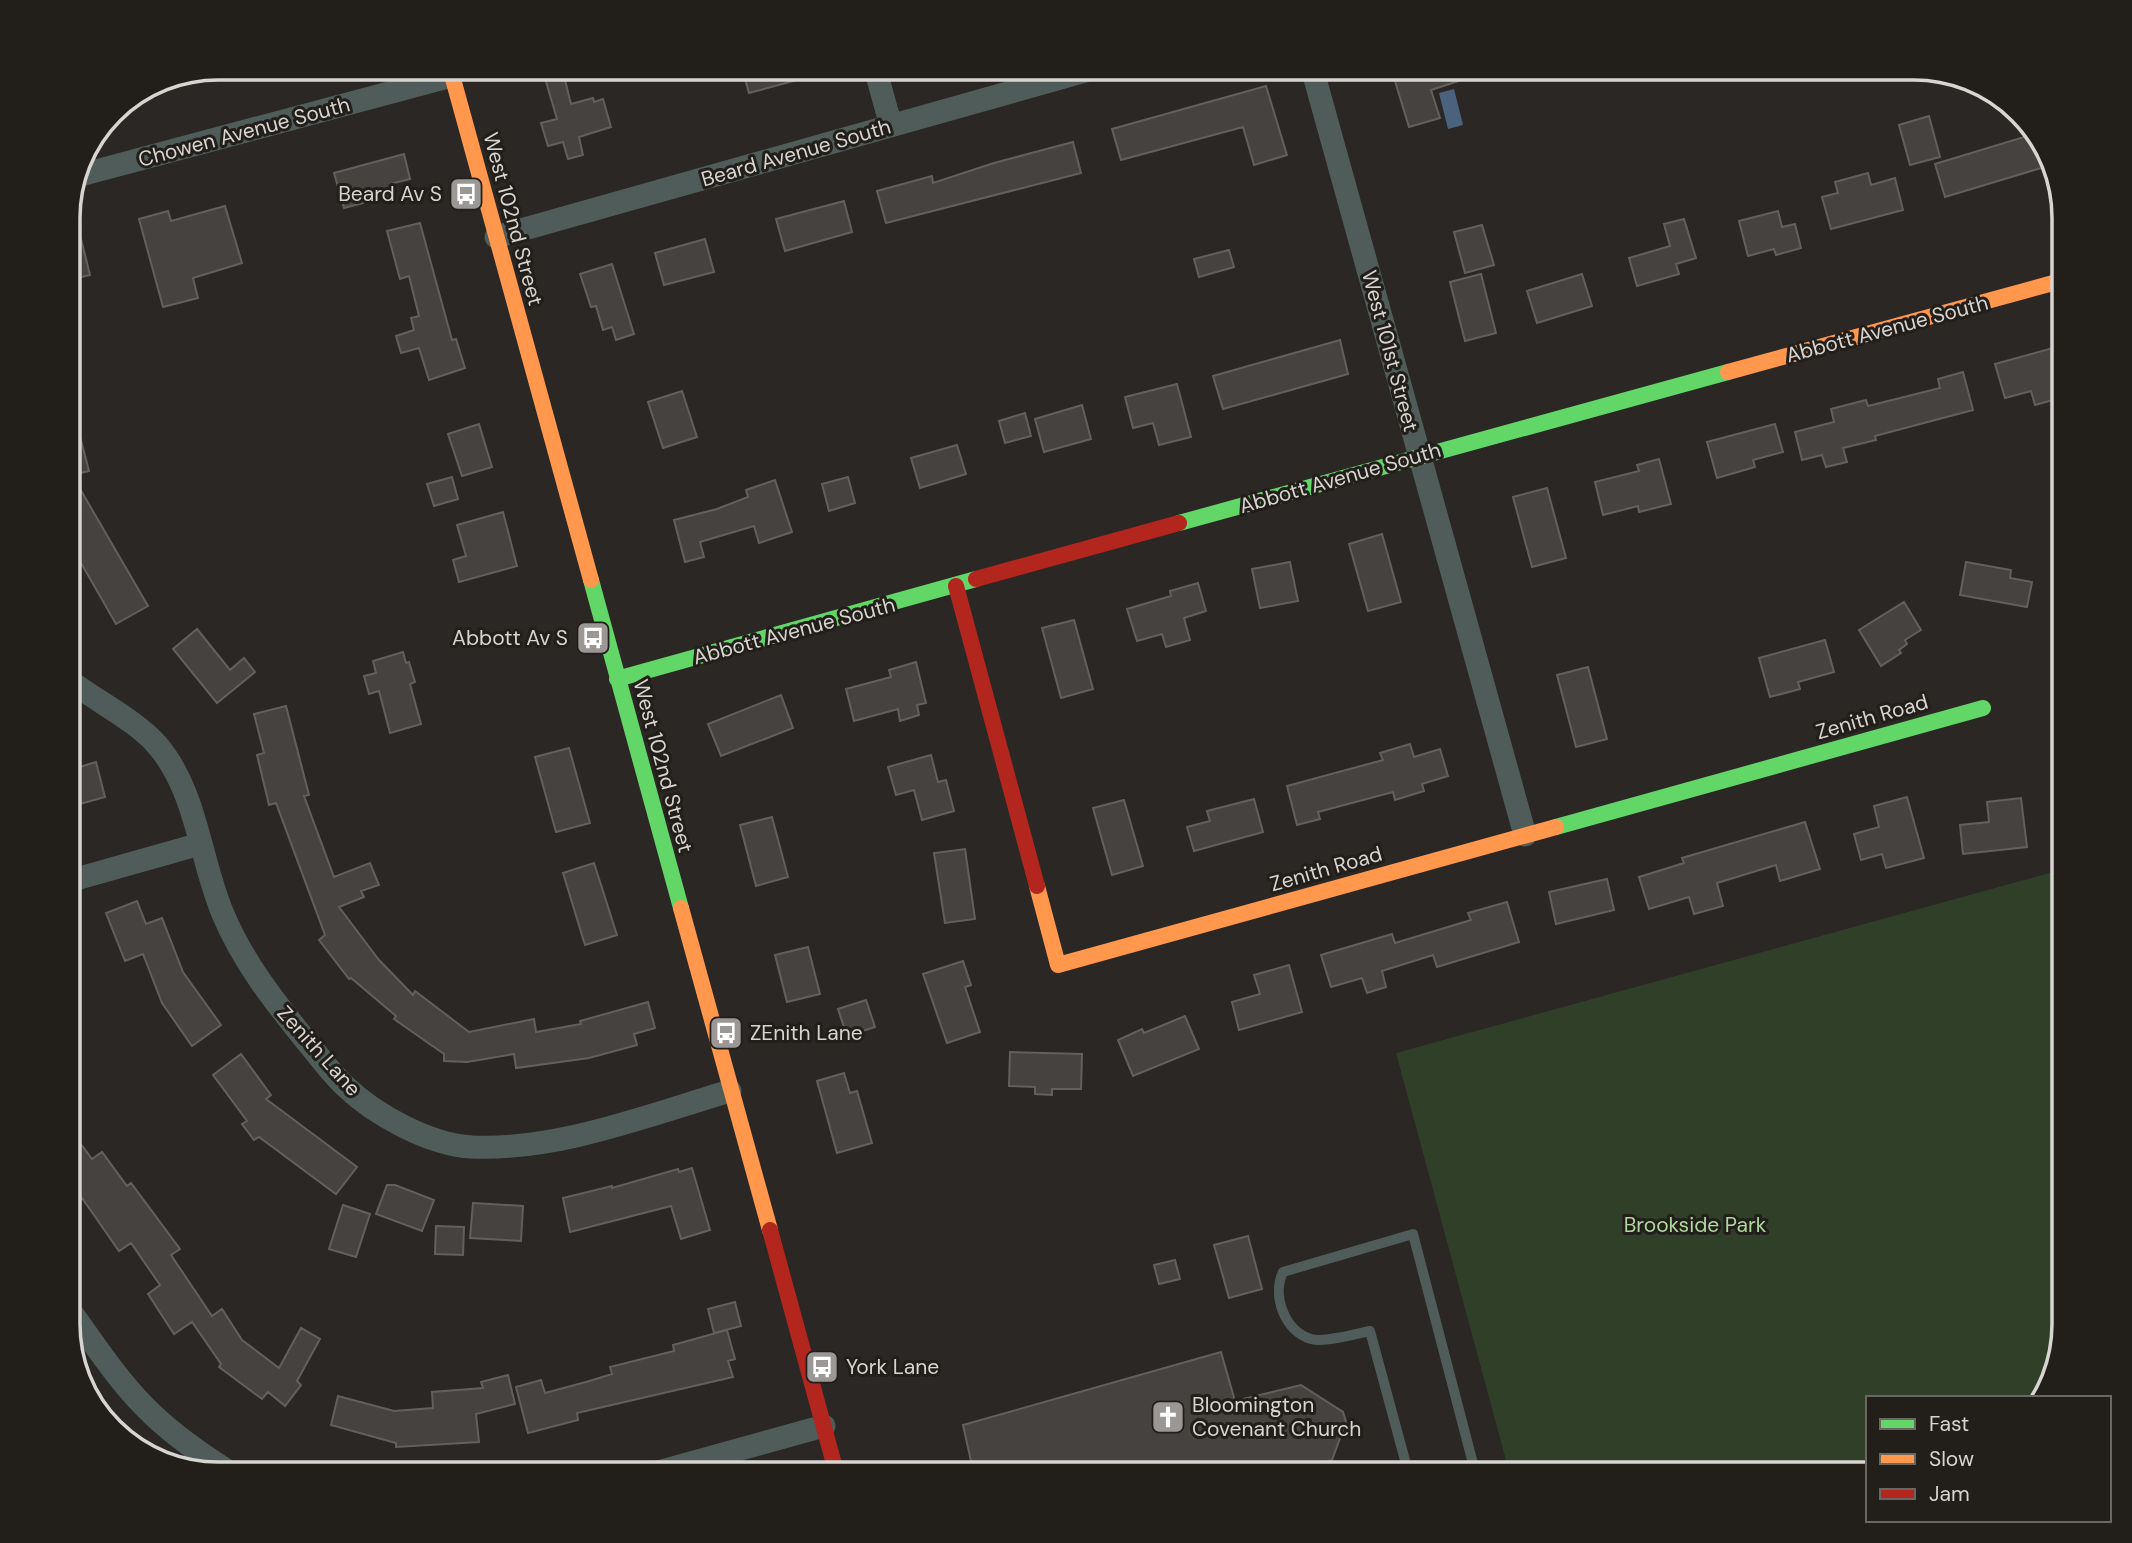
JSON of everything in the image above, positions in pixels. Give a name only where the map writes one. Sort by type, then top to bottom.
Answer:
[{"type":"street","name":"West 101st Street","points":[[1315,80],[1525,835]]},
{"type":"street","name":"Chowen Avenue South","points":[[89,173],[419,81]]},
{"type":"street","name":"West 102nd Street","points":[[453,81],[834,1462]]},
{"type":"street","points":[[878,81],[891,126]]},
{"type":"street","name":"Beard Avenue South","points":[[496,237],[1052,81]]},
{"type":"street","name":"Abbott Avenue South","points":[[617,679],[2052,283]]},
{"type":"street","name":"Zenith Road","points":[[956,586],[1058,965],[1983,708]]},
{"type":"street","name":"Zenith Lane","points":[[81,689],[133,723],[158,746],[176,773],[223,914],[241,952],[264,989],[345,1087],[382,1115],[425,1136],[469,1147],[515,1147],[561,1140],[730,1091]]},
{"type":"street","points":[[81,878],[200,844]]},
{"type":"street","points":[[81,1325],[112,1368],[151,1413],[195,1451],[212,1462]]},
{"type":"street","points":[[694,1462],[824,1426]]},
{"type":"lane","points":[[1405,1462],[1370,1331],[1312,1340],[1293,1329],[1280,1304],[1278,1284],[1283,1272],[1413,1234],[1473,1462]]},
{"type":"green space","name":"Brookside Park","points":[[2052,872],[2052,1324],[2049,1351],[2037,1385],[2031,1396],[1866,1396],[1864,1462],[1506,1462],[1396,1053]]},
{"type":"water","points":[[1454,89],[1463,125],[1448,129],[1439,93]]},
{"type":"building","points":[[1395,80],[1461,80],[1431,90],[1440,118],[1409,127]]},
{"type":"building","points":[[546,81],[565,81],[571,104],[593,98],[594,102],[603,99],[611,127],[579,137],[583,155],[568,159],[563,142],[548,146],[541,123],[557,119]]},
{"type":"building","points":[[746,81],[794,81],[749,93]]},
{"type":"building","points":[[1266,86],[1287,155],[1254,165],[1243,127],[1121,160],[1112,129]]},
{"type":"building","points":[[1929,116],[1940,157],[1910,165],[1899,125]]},
{"type":"building","points":[[2024,137],[2041,168],[1945,197],[1935,164]]},
{"type":"building","points":[[1073,142],[1081,173],[886,223],[877,191],[932,176],[933,183]]},
{"type":"building","points":[[404,154],[410,179],[390,184],[393,195],[344,208],[334,173]]},
{"type":"building","points":[[1868,173],[1871,185],[1895,178],[1903,210],[1831,229],[1822,197],[1838,193],[1835,182]]},
{"type":"building","points":[[844,201],[852,232],[785,251],[776,219]]},
{"type":"building","points":[[225,206],[242,263],[193,278],[198,298],[163,307],[139,219],[168,211],[171,221]]},
{"type":"building","points":[[1778,211],[1782,227],[1795,224],[1801,248],[1776,255],[1774,249],[1748,256],[1739,221]]},
{"type":"building","points":[[1684,219],[1696,258],[1676,264],[1679,274],[1637,286],[1629,258],[1670,246],[1664,224]]},
{"type":"building","points":[[420,223],[452,340],[456,339],[465,368],[429,380],[419,348],[401,353],[396,336],[414,330],[411,318],[419,316],[409,276],[400,279],[387,231]]},
{"type":"building","points":[[1482,225],[1494,265],[1465,273],[1454,232]]},
{"type":"building","points":[[81,239],[90,275],[81,277]]},
{"type":"building","points":[[705,239],[714,272],[664,285],[655,253]]},
{"type":"building","points":[[1229,250],[1234,267],[1199,277],[1194,259]]},
{"type":"building","points":[[612,264],[634,334],[616,340],[612,327],[603,330],[596,306],[591,307],[580,274]]},
{"type":"building","points":[[1481,274],[1496,333],[1465,341],[1450,282]]},
{"type":"building","points":[[1582,274],[1592,306],[1537,323],[1527,291]]},
{"type":"building","points":[[1340,340],[1348,374],[1223,409],[1213,376]]},
{"type":"building","points":[[2052,348],[2052,400],[2035,405],[2031,391],[2005,398],[1995,364]]},
{"type":"building","points":[[1963,372],[1973,410],[1875,436],[1876,440],[1843,448],[1847,462],[1826,467],[1822,455],[1802,460],[1795,432],[1834,422],[1831,409],[1866,400],[1868,406],[1940,388],[1938,379]]},
{"type":"building","points":[[1177,384],[1191,437],[1159,445],[1153,423],[1133,428],[1125,397]]},
{"type":"building","points":[[682,391],[697,437],[663,448],[648,402]]},
{"type":"building","points":[[1082,405],[1091,439],[1044,452],[1035,419]]},
{"type":"building","points":[[1025,413],[1031,436],[1005,443],[999,421]]},
{"type":"building","points":[[479,424],[492,467],[462,476],[448,434]]},
{"type":"building","points":[[1775,424],[1783,452],[1753,460],[1755,467],[1717,478],[1707,442]]},
{"type":"building","points":[[81,440],[89,471],[81,473]]},
{"type":"building","points":[[957,445],[966,474],[920,488],[911,458]]},
{"type":"building","points":[[1659,459],[1671,504],[1639,512],[1638,506],[1603,515],[1595,482],[1639,471],[1637,465]]},
{"type":"building","points":[[452,477],[458,499],[434,506],[427,484]]},
{"type":"building","points":[[848,477],[855,503],[829,511],[822,484]]},
{"type":"building","points":[[775,480],[792,532],[759,543],[754,526],[700,542],[704,557],[685,562],[674,520],[717,509],[748,497],[746,490]]},
{"type":"building","points":[[1547,488],[1566,558],[1532,567],[1513,497]]},
{"type":"building","points":[[81,491],[148,606],[116,624],[81,563]]},
{"type":"building","points":[[503,512],[517,566],[459,582],[453,560],[466,556],[457,525]]},
{"type":"building","points":[[1382,534],[1401,602],[1368,611],[1349,544]]},
{"type":"building","points":[[1290,562],[1298,601],[1260,608],[1252,569]]},
{"type":"building","points":[[1966,562],[2011,570],[2010,578],[2032,582],[2027,607],[1960,595]]},
{"type":"building","points":[[1198,583],[1206,611],[1184,618],[1190,640],[1166,647],[1162,634],[1137,641],[1127,609],[1171,596],[1170,591]]},
{"type":"building","points":[[1904,602],[1921,630],[1905,640],[1907,644],[1899,650],[1901,653],[1881,666],[1859,630]]},
{"type":"building","points":[[1074,620],[1093,689],[1061,698],[1042,628]]},
{"type":"building","points":[[197,629],[230,670],[244,658],[255,672],[217,703],[173,649]]},
{"type":"building","points":[[1825,640],[1834,672],[1798,682],[1800,689],[1770,697],[1759,658]]},
{"type":"building","points":[[403,652],[415,682],[410,684],[421,724],[390,733],[379,691],[369,694],[364,676],[376,673],[373,661]]},
{"type":"building","points":[[916,662],[926,703],[917,705],[919,715],[900,721],[898,709],[854,721],[846,689],[891,677],[889,670]]},
{"type":"building","points":[[1588,667],[1607,739],[1576,747],[1557,675]]},
{"type":"building","points":[[781,695],[793,728],[721,756],[708,724]]},
{"type":"building","points":[[286,706],[309,795],[304,796],[334,877],[370,863],[379,885],[361,891],[364,897],[339,907],[379,960],[413,995],[415,991],[469,1032],[534,1019],[536,1032],[581,1024],[580,1021],[648,1002],[655,1028],[634,1034],[637,1045],[589,1058],[516,1068],[514,1054],[467,1062],[444,1061],[444,1054],[394,1019],[396,1016],[349,979],[319,940],[325,935],[276,803],[269,805],[257,755],[264,753],[254,714]]},
{"type":"building","points":[[1410,744],[1414,757],[1440,749],[1448,776],[1422,784],[1424,791],[1395,800],[1393,792],[1318,812],[1320,819],[1297,825],[1287,786],[1383,760],[1380,753]]},
{"type":"building","points":[[569,748],[590,823],[556,832],[535,757]]},
{"type":"building","points":[[931,755],[938,782],[946,780],[954,811],[922,820],[914,790],[896,795],[888,767]]},
{"type":"building","points":[[96,762],[105,797],[81,804],[81,766]]},
{"type":"building","points":[[1907,797],[1924,858],[1886,868],[1882,854],[1861,860],[1854,834],[1879,827],[1874,806]]},
{"type":"building","points":[[2021,798],[2027,847],[1963,854],[1960,825],[1989,822],[1987,802]]},
{"type":"building","points":[[1254,799],[1263,832],[1194,851],[1187,827],[1210,821],[1207,811]]},
{"type":"building","points":[[1124,800],[1143,866],[1112,875],[1093,808]]},
{"type":"building","points":[[772,817],[788,877],[756,886],[740,825]]},
{"type":"building","points":[[1805,822],[1820,869],[1780,881],[1776,865],[1717,883],[1723,906],[1694,914],[1689,897],[1649,909],[1639,877],[1684,863],[1682,858]]},
{"type":"building","points":[[965,849],[975,919],[945,923],[934,853]]},
{"type":"building","points":[[594,863],[617,935],[585,945],[563,873]]},
{"type":"building","points":[[1607,879],[1614,910],[1556,924],[1549,892]]},
{"type":"building","points":[[137,901],[146,924],[162,918],[183,972],[221,1025],[192,1046],[162,1003],[143,954],[125,961],[106,913]]},
{"type":"building","points":[[1507,902],[1519,942],[1437,967],[1433,955],[1382,971],[1386,987],[1367,993],[1362,978],[1331,987],[1321,955],[1392,934],[1395,943],[1471,920],[1468,913]]},
{"type":"building","points":[[808,947],[820,994],[787,1002],[775,955]]},
{"type":"building","points":[[963,961],[971,985],[965,987],[980,1032],[947,1043],[923,974]]},
{"type":"building","points":[[1289,965],[1302,1012],[1239,1030],[1232,1002],[1260,994],[1254,975]]},
{"type":"building","points":[[866,1000],[875,1027],[847,1036],[838,1009]]},
{"type":"building","points":[[1185,1016],[1199,1049],[1133,1076],[1118,1040],[1142,1029],[1144,1033]]},
{"type":"building","points":[[1010,1052],[1082,1054],[1081,1089],[1052,1089],[1052,1095],[1035,1094],[1035,1087],[1009,1086]]},
{"type":"building","points":[[241,1054],[271,1095],[266,1099],[357,1167],[336,1194],[259,1137],[254,1140],[242,1124],[247,1121],[213,1075]]},
{"type":"building","points":[[844,1073],[850,1093],[857,1091],[872,1143],[837,1153],[817,1081]]},
{"type":"building","points":[[81,1144],[92,1159],[102,1152],[127,1186],[131,1183],[180,1249],[171,1255],[212,1316],[222,1309],[242,1340],[279,1368],[301,1328],[320,1339],[297,1381],[301,1385],[285,1406],[268,1392],[262,1399],[219,1367],[221,1364],[192,1322],[174,1334],[148,1294],[160,1285],[131,1243],[119,1251],[82,1198]]},
{"type":"building","points":[[692,1168],[710,1230],[681,1239],[671,1206],[570,1232],[563,1198],[612,1188],[678,1169],[679,1172]]},
{"type":"building","points":[[387,1185],[395,1185],[434,1200],[422,1231],[376,1214]]},
{"type":"building","points":[[473,1203],[523,1206],[521,1241],[470,1238]]},
{"type":"building","points":[[343,1205],[370,1214],[356,1257],[329,1249]]},
{"type":"building","points":[[436,1226],[464,1227],[463,1255],[435,1254]]},
{"type":"building","points":[[1248,1236],[1262,1289],[1229,1298],[1214,1245]]},
{"type":"building","points":[[1175,1260],[1180,1279],[1159,1284],[1154,1265]]},
{"type":"building","points":[[735,1302],[741,1326],[714,1333],[708,1309]]},
{"type":"building","points":[[727,1330],[735,1359],[728,1361],[733,1377],[577,1413],[578,1420],[528,1433],[516,1387],[541,1380],[545,1393],[586,1382],[612,1374],[610,1367],[674,1351],[673,1345]]},
{"type":"building","name":"Bloomington Covenant Church","points":[[1221,1352],[1235,1401],[1301,1385],[1343,1412],[1346,1422],[1332,1460],[1325,1462],[971,1462],[963,1425]]},
{"type":"building","points":[[508,1375],[515,1404],[476,1414],[479,1442],[396,1447],[396,1443],[331,1425],[338,1396],[394,1411],[433,1408],[432,1392],[483,1388],[481,1382]]},
{"type":"traffic: fast","points":[[1179,523],[1728,372]]},
{"type":"traffic: fast","points":[[617,679],[976,579]]},
{"type":"traffic: fast","points":[[591,580],[681,908]]},
{"type":"traffic: fast","points":[[1556,827],[1983,708]]},
{"type":"traffic: slow","points":[[454,81],[591,580]]},
{"type":"traffic: slow","points":[[1728,372],[2052,283]]},
{"type":"traffic: slow","points":[[1037,886],[1058,965],[1556,827]]},
{"type":"traffic: slow","points":[[681,908],[770,1230]]},
{"type":"traffic: jam","points":[[976,579],[1179,523]]},
{"type":"traffic: jam","points":[[956,586],[1037,886]]},
{"type":"traffic: jam","points":[[770,1230],[833,1462]]},
{"type":"place","name":"Beard Av S","points":[[466,194]]},
{"type":"place","name":"Abbott Av S","points":[[593,638]]},
{"type":"place","name":"ZEnith Lane","points":[[726,1033]]},
{"type":"place","name":"York Lane","points":[[822,1367]]},
{"type":"place","name":"Bloomington Covenant Church","points":[[1168,1417]]}]
